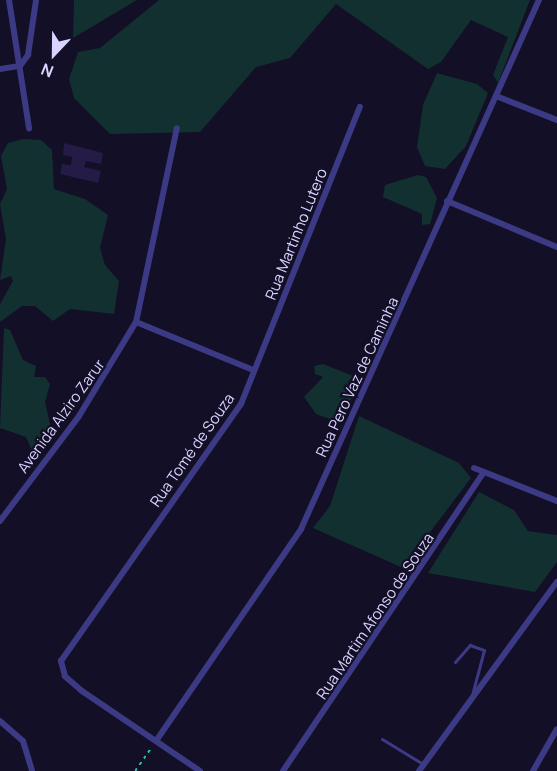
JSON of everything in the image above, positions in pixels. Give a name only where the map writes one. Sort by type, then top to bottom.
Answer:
[{"type":"street","points":[[9,0],[29,128]]},
{"type":"street","points":[[20,66],[31,45],[36,0]]},
{"type":"street","name":"Rua Pero Vaz de Caminha","points":[[156,741],[301,529],[539,0]]},
{"type":"street","points":[[0,69],[20,66]]},
{"type":"street","points":[[496,96],[557,120]]},
{"type":"street","name":"Rua Martinho Lutero","points":[[253,369],[360,107]]},
{"type":"street","points":[[177,128],[136,322],[253,369]]},
{"type":"street","points":[[447,201],[557,247]]},
{"type":"street","name":"Avenida Alziro Zarur","points":[[0,521],[79,416],[136,322]]},
{"type":"street","name":"Rua Tomé de Souza","points":[[156,741],[72,683],[61,661],[241,404],[253,369]]},
{"type":"street","points":[[474,468],[557,501]]},
{"type":"street","name":"Rua Martim Afonso de Souza","points":[[283,771],[484,472]]},
{"type":"street","points":[[418,771],[557,582]]},
{"type":"street","points":[[0,721],[23,741],[32,771]]},
{"type":"street","points":[[533,771],[557,729]]},
{"type":"street","points":[[156,741],[200,771]]},
{"type":"lane","points":[[455,662],[470,645],[484,650],[471,700]]},
{"type":"lane","points":[[382,739],[423,764]]},
{"type":"path","points":[[135,771],[156,741]]},
{"type":"green space","points":[[74,0],[137,0],[73,38]]},
{"type":"green space","points":[[159,0],[530,0],[498,83],[493,75],[508,37],[471,20],[441,62],[428,69],[336,4],[290,58],[256,67],[200,132],[110,134],[74,98],[69,79],[78,52],[100,48]]},
{"type":"green space","points":[[437,73],[477,84],[488,93],[466,146],[445,169],[425,166],[417,147],[423,105]]},
{"type":"green space","points":[[23,139],[41,140],[52,150],[54,189],[85,199],[108,215],[100,248],[105,265],[119,281],[114,314],[70,309],[53,321],[35,306],[22,306],[0,322],[0,304],[13,281],[11,276],[0,280],[6,239],[0,204],[7,189],[1,156],[8,143]]},
{"type":"green space","points":[[418,175],[426,177],[437,198],[430,224],[422,225],[422,214],[383,197],[385,185]]},
{"type":"green space","points":[[4,328],[10,330],[23,360],[36,366],[34,377],[45,377],[50,384],[45,402],[53,437],[41,454],[31,449],[26,437],[0,428]]},
{"type":"green space","points":[[323,364],[353,376],[348,382],[355,392],[338,422],[316,414],[304,397],[323,377],[315,374],[314,366]]},
{"type":"green space","points":[[359,416],[459,463],[471,478],[403,568],[313,528],[330,506]]},
{"type":"green space","points":[[479,492],[514,510],[528,531],[557,535],[557,562],[535,592],[428,573]]},
{"type":"building","points":[[64,143],[103,153],[101,164],[86,161],[84,167],[101,171],[98,183],[60,174],[62,164],[71,165],[72,157],[63,155]]}]
